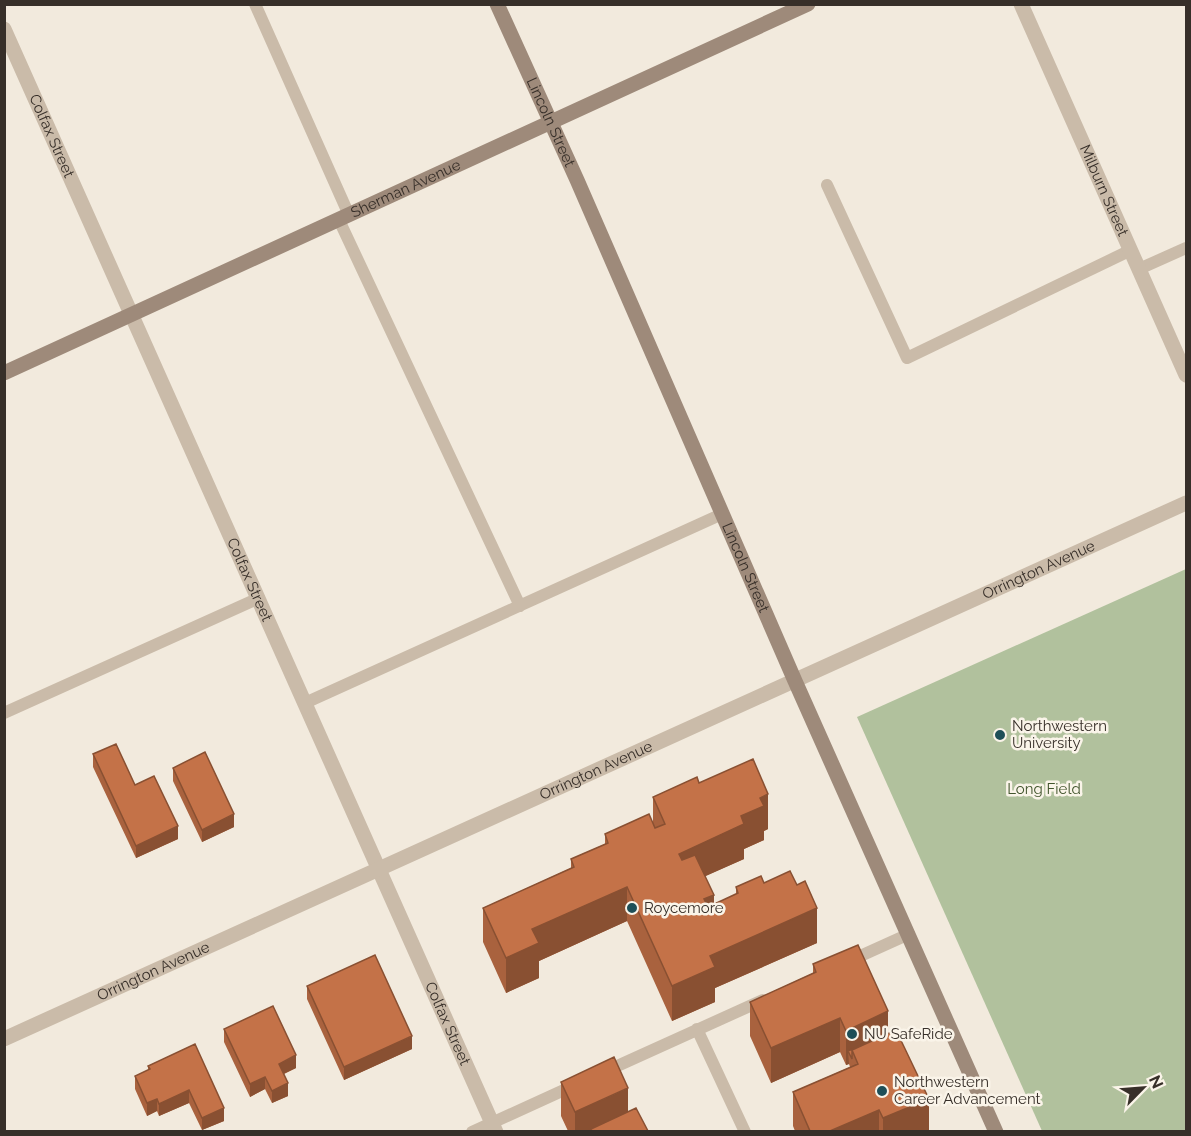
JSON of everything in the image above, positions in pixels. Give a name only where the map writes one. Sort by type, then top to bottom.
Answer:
[{"type":"street","name":"Lincoln Street","points":[[497,4],[996,1131]]},
{"type":"street","name":"Sherman Avenue","points":[[4,373],[808,4]]},
{"type":"street","name":"Milburn Street","points":[[1021,4],[1186,375]]},
{"type":"street","name":"Colfax Street","points":[[4,29],[494,1127]]},
{"type":"street","name":"Orrington Avenue","points":[[4,1039],[1186,502]]},
{"type":"lane","points":[[255,4],[344,217],[520,606]]},
{"type":"lane","points":[[827,185],[907,358],[1131,250]]},
{"type":"lane","points":[[1139,269],[1186,248]]},
{"type":"lane","points":[[305,703],[722,514]]},
{"type":"lane","points":[[4,714],[259,598]]},
{"type":"lane","points":[[839,966],[909,934]]},
{"type":"lane","points":[[472,1131],[494,1127],[588,1079],[774,995]]},
{"type":"lane","points":[[698,1029],[745,1131]]},
{"type":"green space","name":"Long Field","points":[[1186,569],[1186,1131],[1042,1131],[857,717]]},
{"type":"building","points":[[116,744],[135,785],[154,776],[178,826],[136,846],[93,754]]},
{"type":"building","points":[[205,752],[234,814],[202,830],[173,768]]},
{"type":"building","points":[[753,759],[768,794],[760,798],[764,806],[741,816],[744,824],[679,854],[682,860],[695,855],[714,895],[704,899],[708,907],[738,893],[736,887],[761,876],[764,883],[790,871],[797,885],[805,881],[817,908],[710,956],[715,967],[672,986],[627,887],[532,929],[539,943],[506,958],[483,908],[574,867],[571,859],[608,843],[605,834],[649,814],[655,828],[665,824],[653,797],[697,777],[699,783]]},
{"type":"building","points":[[858,945],[888,1011],[846,1031],[840,1018],[771,1048],[750,1002],[816,972],[813,964]]},
{"type":"building","points":[[375,955],[412,1036],[344,1067],[307,986]]},
{"type":"building","points":[[273,1006],[296,1055],[279,1064],[288,1083],[272,1091],[265,1077],[250,1084],[224,1029]]},
{"type":"building","points":[[896,1030],[929,1099],[883,1118],[879,1110],[830,1131],[810,1131],[793,1092],[858,1064],[852,1050]]},
{"type":"building","points":[[888,1033],[852,1050],[852,1059],[848,1051]]},
{"type":"building","points":[[195,1044],[224,1108],[202,1118],[189,1090],[159,1104],[157,1099],[147,1103],[135,1076],[150,1069],[148,1066]]},
{"type":"building","points":[[614,1057],[628,1088],[575,1112],[561,1082]]},
{"type":"building","points":[[636,1108],[648,1131],[592,1131],[591,1129]]},
{"type":"place","name":"Northwestern University","points":[[1000,735]]},
{"type":"place","name":"Roycemore","points":[[632,908]]},
{"type":"place","name":"NU SafeRide","points":[[852,1034]]},
{"type":"place","name":"Northwestern Career Advancement","points":[[882,1091]]}]
